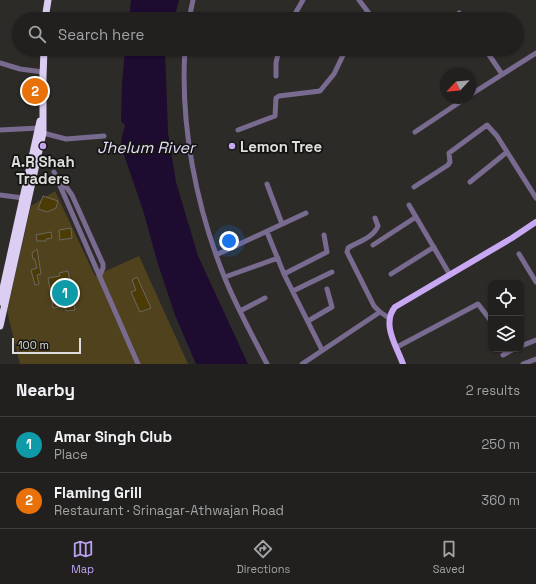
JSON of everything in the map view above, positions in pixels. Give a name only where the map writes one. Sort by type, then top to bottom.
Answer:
[{"type":"highway","points":[[47,12],[48,0]]},
{"type":"highway","points":[[0,326],[41,130],[44,56]]},
{"type":"highway","points":[[0,302],[23,198],[41,130]]},
{"type":"main road","points":[[403,364],[389,325],[391,313],[401,303],[450,275],[536,222]]},
{"type":"street","points":[[190,12],[193,0]]},
{"type":"street","points":[[296,12],[304,0]]},
{"type":"street","points":[[359,0],[368,12]]},
{"type":"street","points":[[476,91],[536,52]]},
{"type":"street","points":[[185,56],[187,125],[198,192],[216,254],[225,277],[266,364]]},
{"type":"street","points":[[276,76],[278,56]]},
{"type":"street","points":[[238,130],[275,116],[276,98],[279,96],[320,91],[335,73],[343,56]]},
{"type":"street","points":[[490,56],[502,74]]},
{"type":"street","points":[[0,63],[20,69],[43,72]]},
{"type":"street","points":[[415,132],[457,104]]},
{"type":"street","points":[[414,187],[449,164],[449,153],[485,126],[489,127],[498,136],[536,198]]},
{"type":"street","points":[[0,130],[41,130],[66,139],[104,136]]},
{"type":"street","points":[[470,182],[507,152]]},
{"type":"street","points":[[54,172],[138,364]]},
{"type":"street","points":[[267,184],[282,224]]},
{"type":"street","points":[[0,195],[23,198]]},
{"type":"street","points":[[409,206],[450,275]]},
{"type":"street","points":[[216,254],[306,213]]},
{"type":"street","points":[[373,245],[416,217]]},
{"type":"street","points":[[375,218],[378,226],[376,229],[364,239],[348,248],[347,252],[364,288],[380,312],[389,318]]},
{"type":"street","points":[[267,232],[284,274],[322,350]]},
{"type":"street","points":[[284,274],[327,252],[324,235]]},
{"type":"street","points":[[391,274],[434,248]]},
{"type":"street","points":[[519,254],[536,282]]},
{"type":"street","points":[[225,277],[278,258]]},
{"type":"street","points":[[293,291],[332,272]]},
{"type":"street","points":[[308,321],[332,307],[326,289]]},
{"type":"street","points":[[240,311],[265,298]]},
{"type":"street","points":[[397,347],[478,304],[488,317]]},
{"type":"street","points":[[302,364],[380,312]]},
{"type":"street","points":[[524,345],[536,340]]},
{"type":"street","points":[[503,355],[508,352]]},
{"type":"street","points":[[522,364],[536,359]]},
{"type":"shaded area","points":[[55,191],[95,276],[139,256],[188,364],[20,364],[7,311],[31,206]]},
{"type":"water","points":[[131,0],[179,0],[176,12],[130,12]]},
{"type":"water","name":"Jhelum River","points":[[124,56],[165,56],[168,133],[176,182],[198,256],[248,364],[196,364],[175,315],[157,261],[143,210],[123,152],[121,141],[125,125],[121,121]]},
{"type":"building","points":[[43,196],[58,201],[56,208],[47,212],[38,209]]},
{"type":"building","points":[[71,228],[72,238],[60,240],[59,230]]},
{"type":"building","points":[[51,232],[52,238],[46,239],[46,241],[37,241],[36,235]]},
{"type":"building","points":[[37,249],[41,274],[37,275],[39,284],[35,285],[31,270],[37,268],[32,253]]},
{"type":"building","points":[[68,271],[75,310],[66,311],[65,306],[53,308],[52,299],[59,297],[58,287],[50,289],[48,278],[60,276],[59,273]]},
{"type":"building","points":[[137,277],[151,308],[140,312],[131,292],[136,290],[132,280]]},
{"type":"place","name":"Flaming Grill","points":[[35,91]]},
{"type":"place","name":"A.R Shah Traders","points":[[43,146]]},
{"type":"place","name":"Lemon Tree","points":[[232,146]]},
{"type":"place","name":"Amar Singh Club","points":[[65,293]]}]
